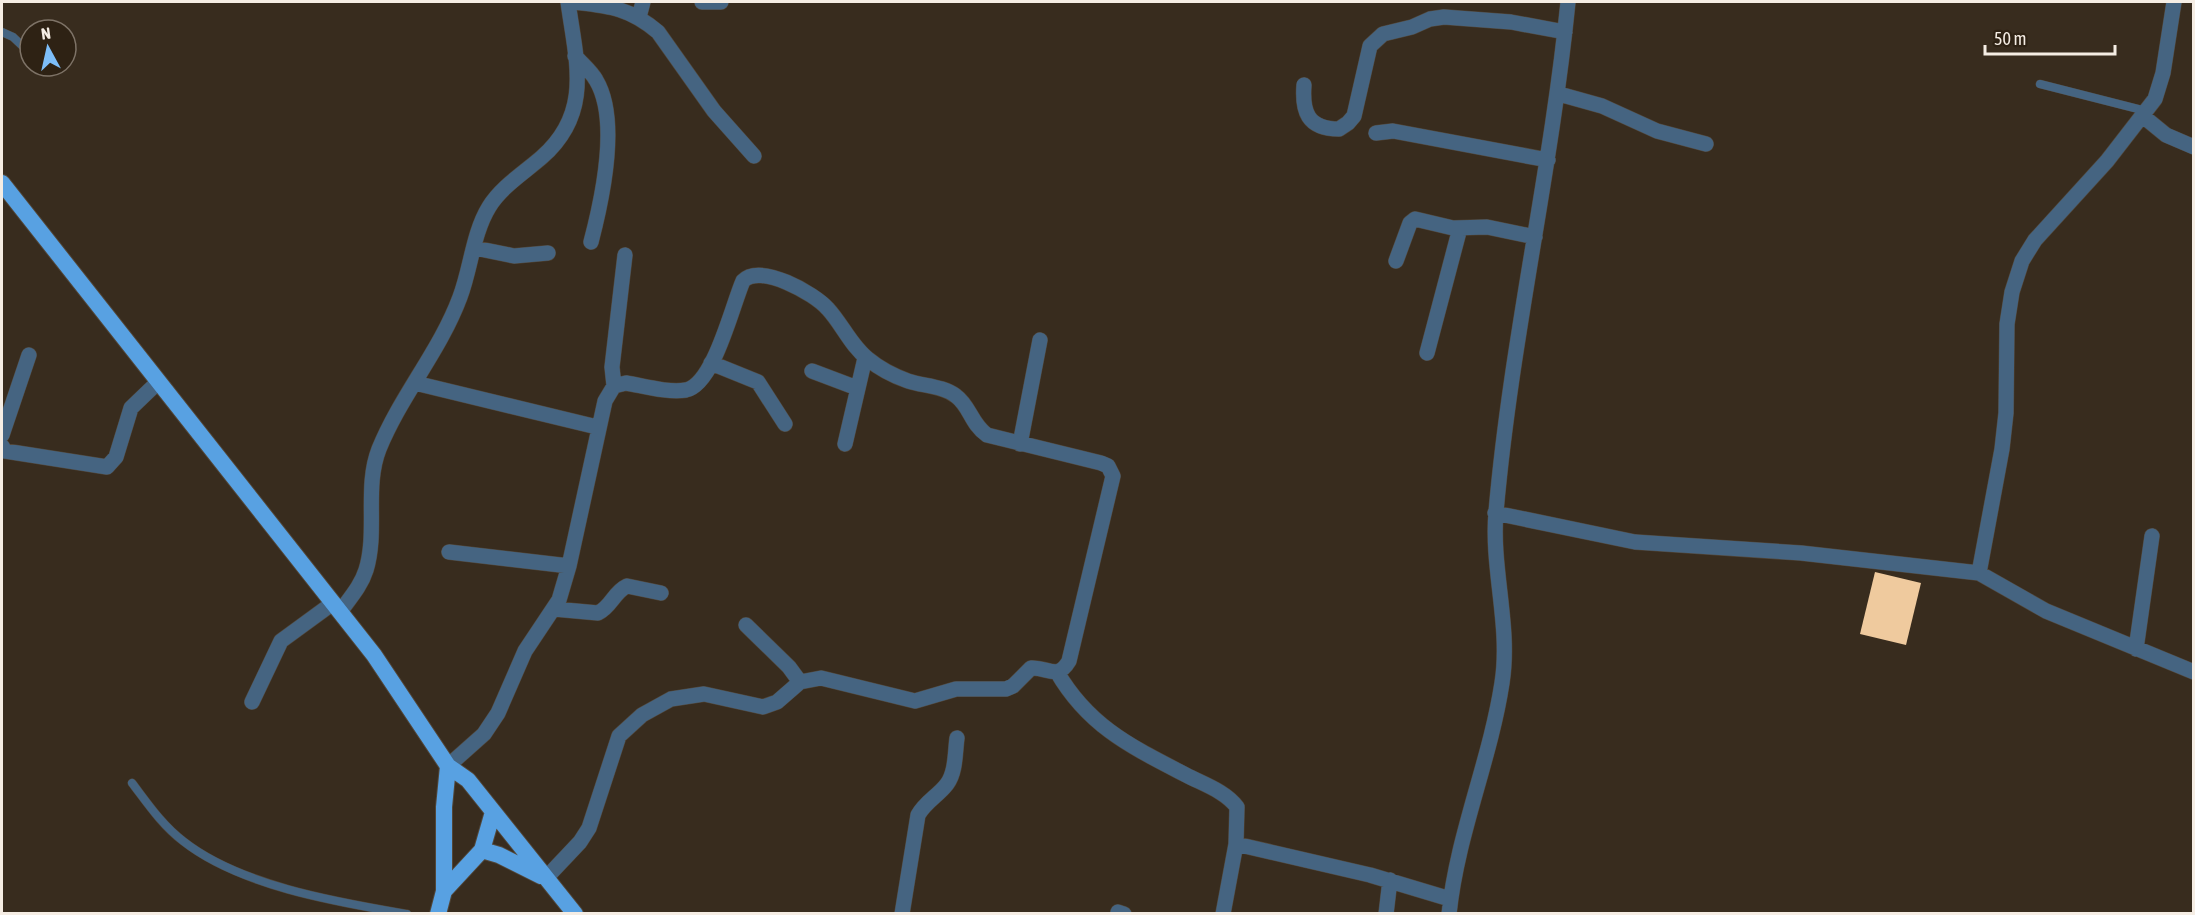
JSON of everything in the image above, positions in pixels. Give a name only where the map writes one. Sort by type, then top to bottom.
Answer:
[{"type":"highway","points":[[2,183],[374,655],[448,766],[468,780],[575,914]]},
{"type":"highway","points":[[438,914],[444,891],[444,807],[448,766]]},
{"type":"highway","points":[[444,891],[482,850],[493,812]]},
{"type":"highway","points":[[482,850],[499,855],[546,878]]},
{"type":"street","points":[[252,702],[281,642],[336,608],[359,586],[366,570],[371,548],[373,471],[378,452],[439,344],[461,296],[482,221],[497,196],[555,146],[566,131],[577,101],[570,2],[615,7],[639,17],[658,32],[714,111],[754,156]]},
{"type":"street","points":[[639,17],[644,2]]},
{"type":"street","points":[[702,2],[721,2]]},
{"type":"street","points":[[1236,844],[1390,880],[1449,906],[1461,844],[1502,682],[1503,621],[1495,513],[1513,369],[1559,94],[1568,2]]},
{"type":"street","points":[[1979,573],[2002,449],[2006,413],[2007,324],[2012,292],[2022,261],[2041,233],[2146,114],[2160,85],[2174,2]]},
{"type":"street","points":[[1304,85],[1303,103],[1307,116],[1314,122],[1339,129],[1354,116],[1370,46],[1383,34],[1412,27],[1430,19],[1444,17],[1511,22],[1565,32]]},
{"type":"street","points":[[574,56],[597,82],[605,115],[607,165],[601,204],[591,242]]},
{"type":"street","points":[[1559,94],[1602,106],[1657,131],[1706,144]]},
{"type":"street","points":[[2146,114],[2166,135],[2193,147]]},
{"type":"street","points":[[1376,133],[1393,131],[1548,160]]},
{"type":"street","points":[[1396,261],[1410,223],[1415,219],[1460,228],[1486,227],[1535,237]]},
{"type":"street","points":[[1427,353],[1460,228]]},
{"type":"street","points":[[475,248],[514,256],[548,253]]},
{"type":"street","points":[[448,766],[484,734],[498,713],[525,651],[554,609],[569,566],[597,427],[605,401],[614,386],[612,367],[625,255]]},
{"type":"street","points":[[546,878],[580,842],[589,828],[619,736],[642,715],[671,699],[704,694],[756,707],[771,706],[800,682],[821,678],[915,700],[956,689],[1006,689],[1013,686],[1031,668],[1057,672],[1064,669],[1069,661],[1113,476],[1111,470],[1101,463],[987,435],[978,429],[956,395],[908,381],[887,372],[865,358],[819,300],[761,274],[748,276],[743,281],[711,363],[700,382],[684,390],[626,383],[614,386]]},
{"type":"street","points":[[1020,444],[1040,340]]},
{"type":"street","points":[[2,435],[29,355]]},
{"type":"street","points":[[844,444],[865,358]]},
{"type":"street","points":[[711,363],[758,382],[785,424]]},
{"type":"street","points":[[812,371],[857,388]]},
{"type":"street","points":[[2,446],[5,451],[107,467],[116,457],[131,408],[158,382]]},
{"type":"street","points":[[415,383],[597,427]]},
{"type":"street","points":[[1495,513],[1635,542],[1801,553],[1979,573],[2046,611],[2193,672]]},
{"type":"street","points":[[2136,649],[2152,536]]},
{"type":"street","points":[[449,552],[569,566]]},
{"type":"street","points":[[554,609],[598,613],[609,606],[622,588],[630,585],[661,593]]},
{"type":"street","points":[[746,625],[789,667],[800,682]]},
{"type":"street","points":[[1057,672],[1073,697],[1104,729],[1125,743],[1232,801],[1238,815],[1236,844],[1223,914]]},
{"type":"street","points":[[902,914],[918,815],[924,805],[948,783],[953,770],[957,738]]},
{"type":"street","points":[[1386,914],[1390,880]]},
{"type":"lane","points":[[2,32],[18,42]]},
{"type":"lane","points":[[2040,84],[2146,114]]},
{"type":"lane","points":[[132,783],[163,823],[185,842],[249,876],[312,895],[407,914]]},
{"type":"building","points":[[1875,572],[1921,583],[1906,645],[1860,634]]}]
